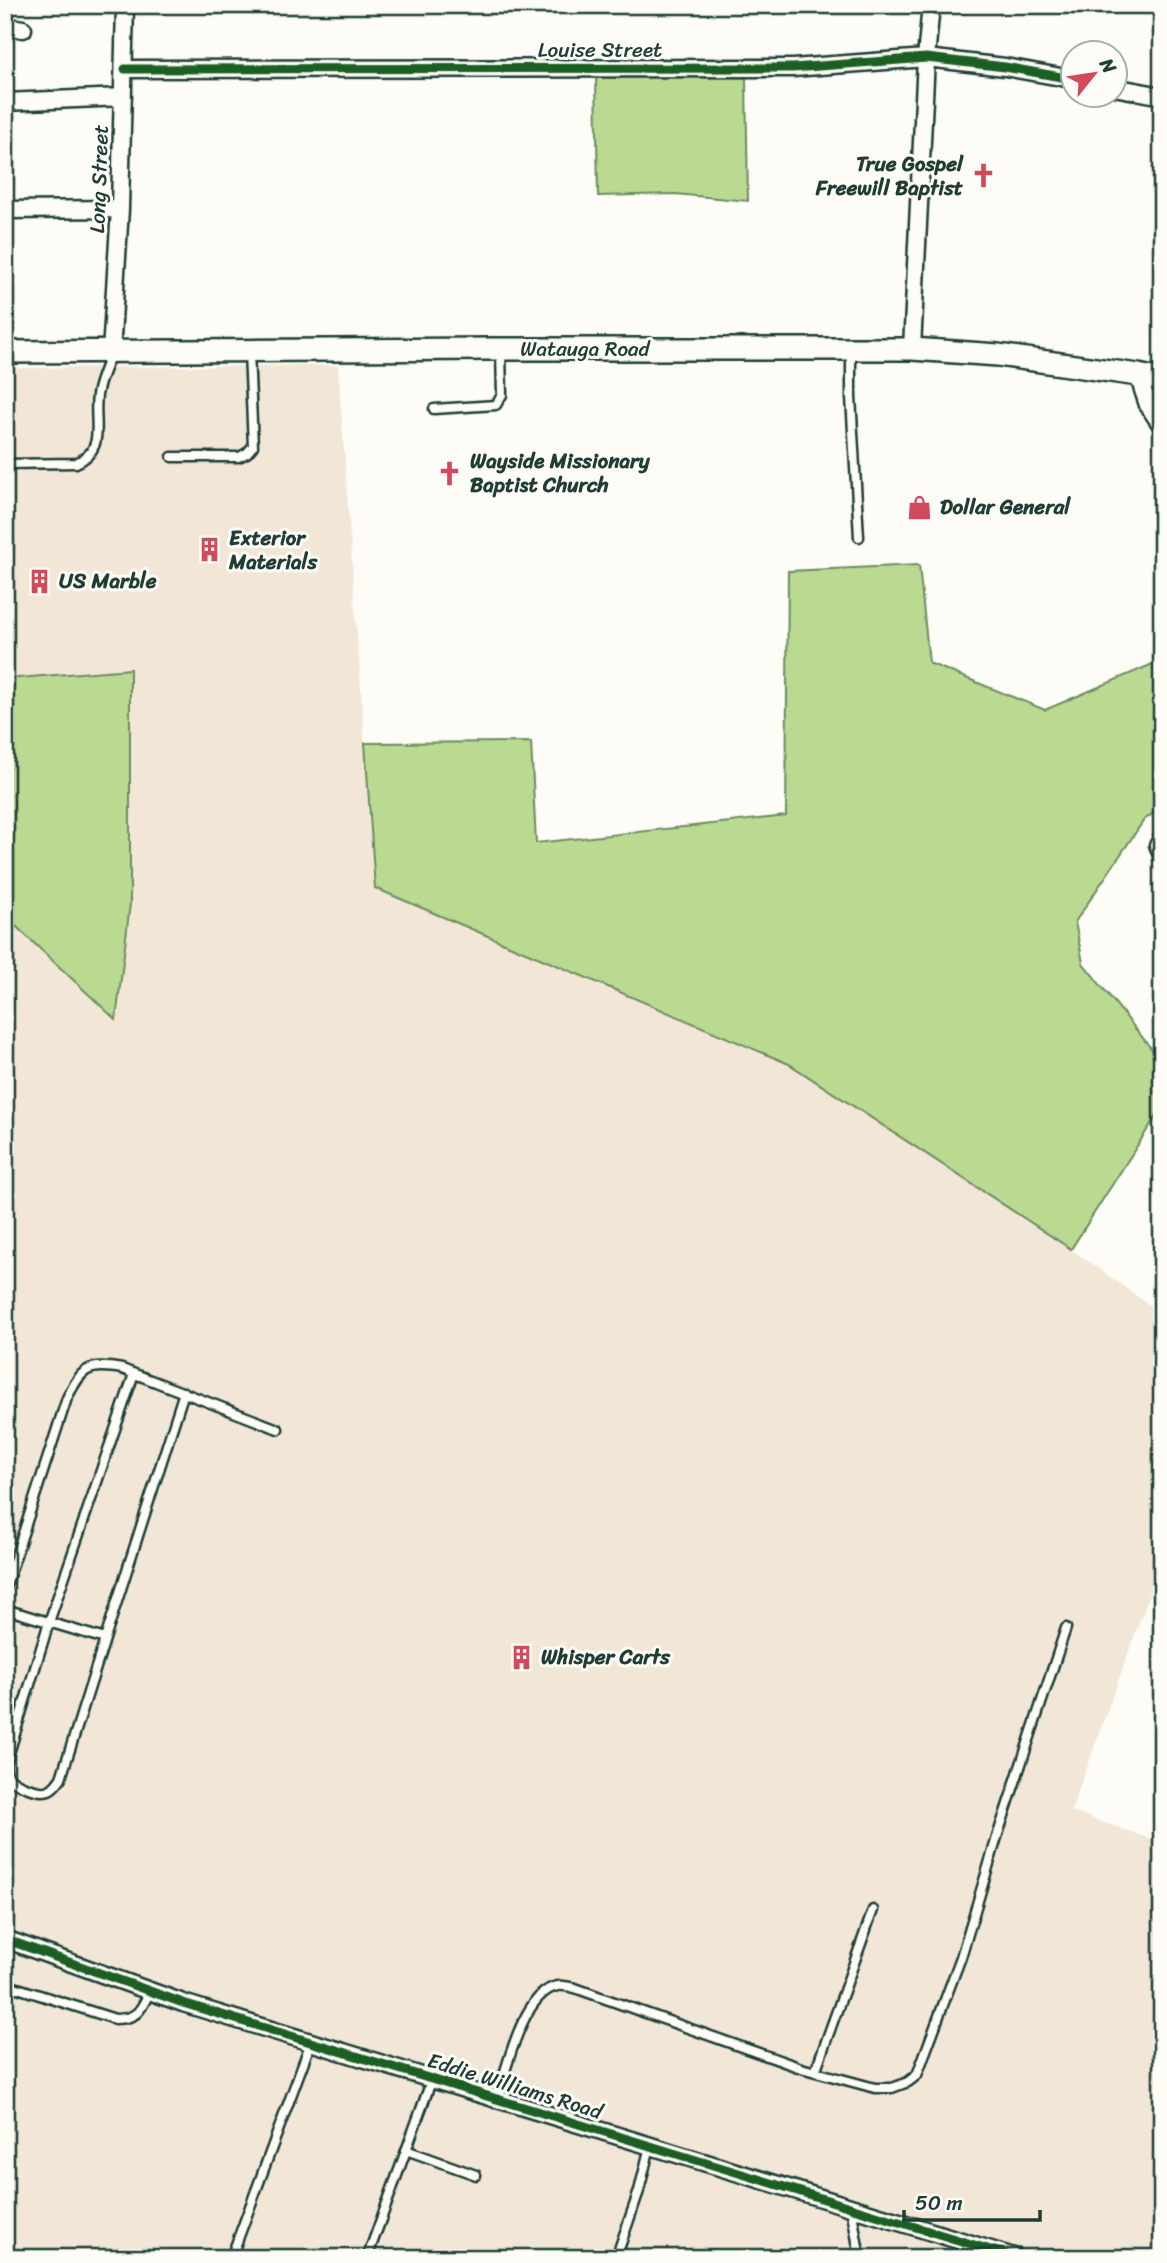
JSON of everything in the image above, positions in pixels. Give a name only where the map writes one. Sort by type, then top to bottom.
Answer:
[{"type":"main road","name":"Watauga Road","points":[[5,352],[912,349],[998,355],[1138,374],[1162,380]]},
{"type":"street","name":"Long Street","points":[[111,353],[120,209],[125,5]]},
{"type":"street","points":[[912,349],[931,5]]},
{"type":"street","points":[[5,26],[23,29]]},
{"type":"street","name":"Louise Street","points":[[125,69],[793,68],[926,58],[1058,76]]},
{"type":"street","points":[[1128,89],[1162,96]]},
{"type":"street","points":[[5,102],[123,97]]},
{"type":"street","points":[[5,210],[120,209]]},
{"type":"street","points":[[1138,374],[1148,405],[1162,426]]},
{"type":"street","name":"Eddie Williams Road","points":[[5,1938],[150,1991],[311,2042],[1017,2258]]},
{"type":"lane","points":[[434,409],[496,405],[502,395],[500,349]]},
{"type":"lane","points":[[851,349],[859,537]]},
{"type":"lane","points":[[172,457],[239,457],[253,446],[249,352]]},
{"type":"lane","points":[[5,464],[76,463],[85,459],[94,449],[97,395],[111,353]]},
{"type":"lane","points":[[1162,830],[1154,845],[1162,859]]},
{"type":"lane","points":[[5,1589],[67,1398],[77,1378],[90,1367],[103,1366],[134,1374],[278,1429]]},
{"type":"lane","points":[[134,1374],[49,1622],[5,1769],[10,1778],[19,1784],[43,1792],[50,1790],[61,1778],[184,1392]]},
{"type":"lane","points":[[5,1609],[105,1639]]},
{"type":"lane","points":[[497,2099],[519,2032],[533,2004],[543,1993],[558,1986],[575,1988],[815,2072],[875,2088],[892,2088],[917,2075],[961,1957],[998,1834],[1066,1628]]},
{"type":"lane","points":[[815,2072],[873,1910]]},
{"type":"lane","points":[[5,1984],[115,2019],[128,2019],[138,2014],[150,1991]]},
{"type":"lane","points":[[231,2258],[311,2042]]},
{"type":"lane","points":[[367,2258],[432,2079]]},
{"type":"lane","points":[[616,2258],[639,2191],[650,2146]]},
{"type":"lane","points":[[406,2150],[477,2175]]},
{"type":"lane","points":[[851,2207],[860,2258]]},
{"type":"shaded area","points":[[338,365],[375,888],[789,1064],[1071,1249],[1162,1314],[1162,1560],[1071,1811],[1162,1843],[1162,2258],[5,2258],[5,368]]},
{"type":"green space","points":[[596,75],[746,76],[748,201],[675,194],[598,196]]},
{"type":"green space","points":[[919,565],[929,663],[1045,710],[1162,660],[1162,807],[1144,820],[1075,922],[1083,963],[1162,1062],[1162,1107],[1071,1249],[789,1064],[375,888],[365,743],[531,742],[536,843],[786,816],[788,571]]},
{"type":"green space","points":[[130,669],[130,904],[116,1020],[5,916],[5,679]]},
{"type":"cycle path","points":[[125,69],[793,68],[926,58],[1058,76]]},
{"type":"cycle path","points":[[5,1939],[183,2003],[1017,2258]]},
{"type":"place","name":"True Gospel Freewill Baptist","points":[[983,176]]},
{"type":"place","name":"Wayside Missionary Baptist Church","points":[[450,473]]},
{"type":"place","name":"Dollar General","points":[[920,507]]},
{"type":"place","name":"Exterior Materials","points":[[209,550]]},
{"type":"place","name":"US Marble","points":[[39,581]]},
{"type":"place","name":"Whisper Carts","points":[[521,1657]]}]
